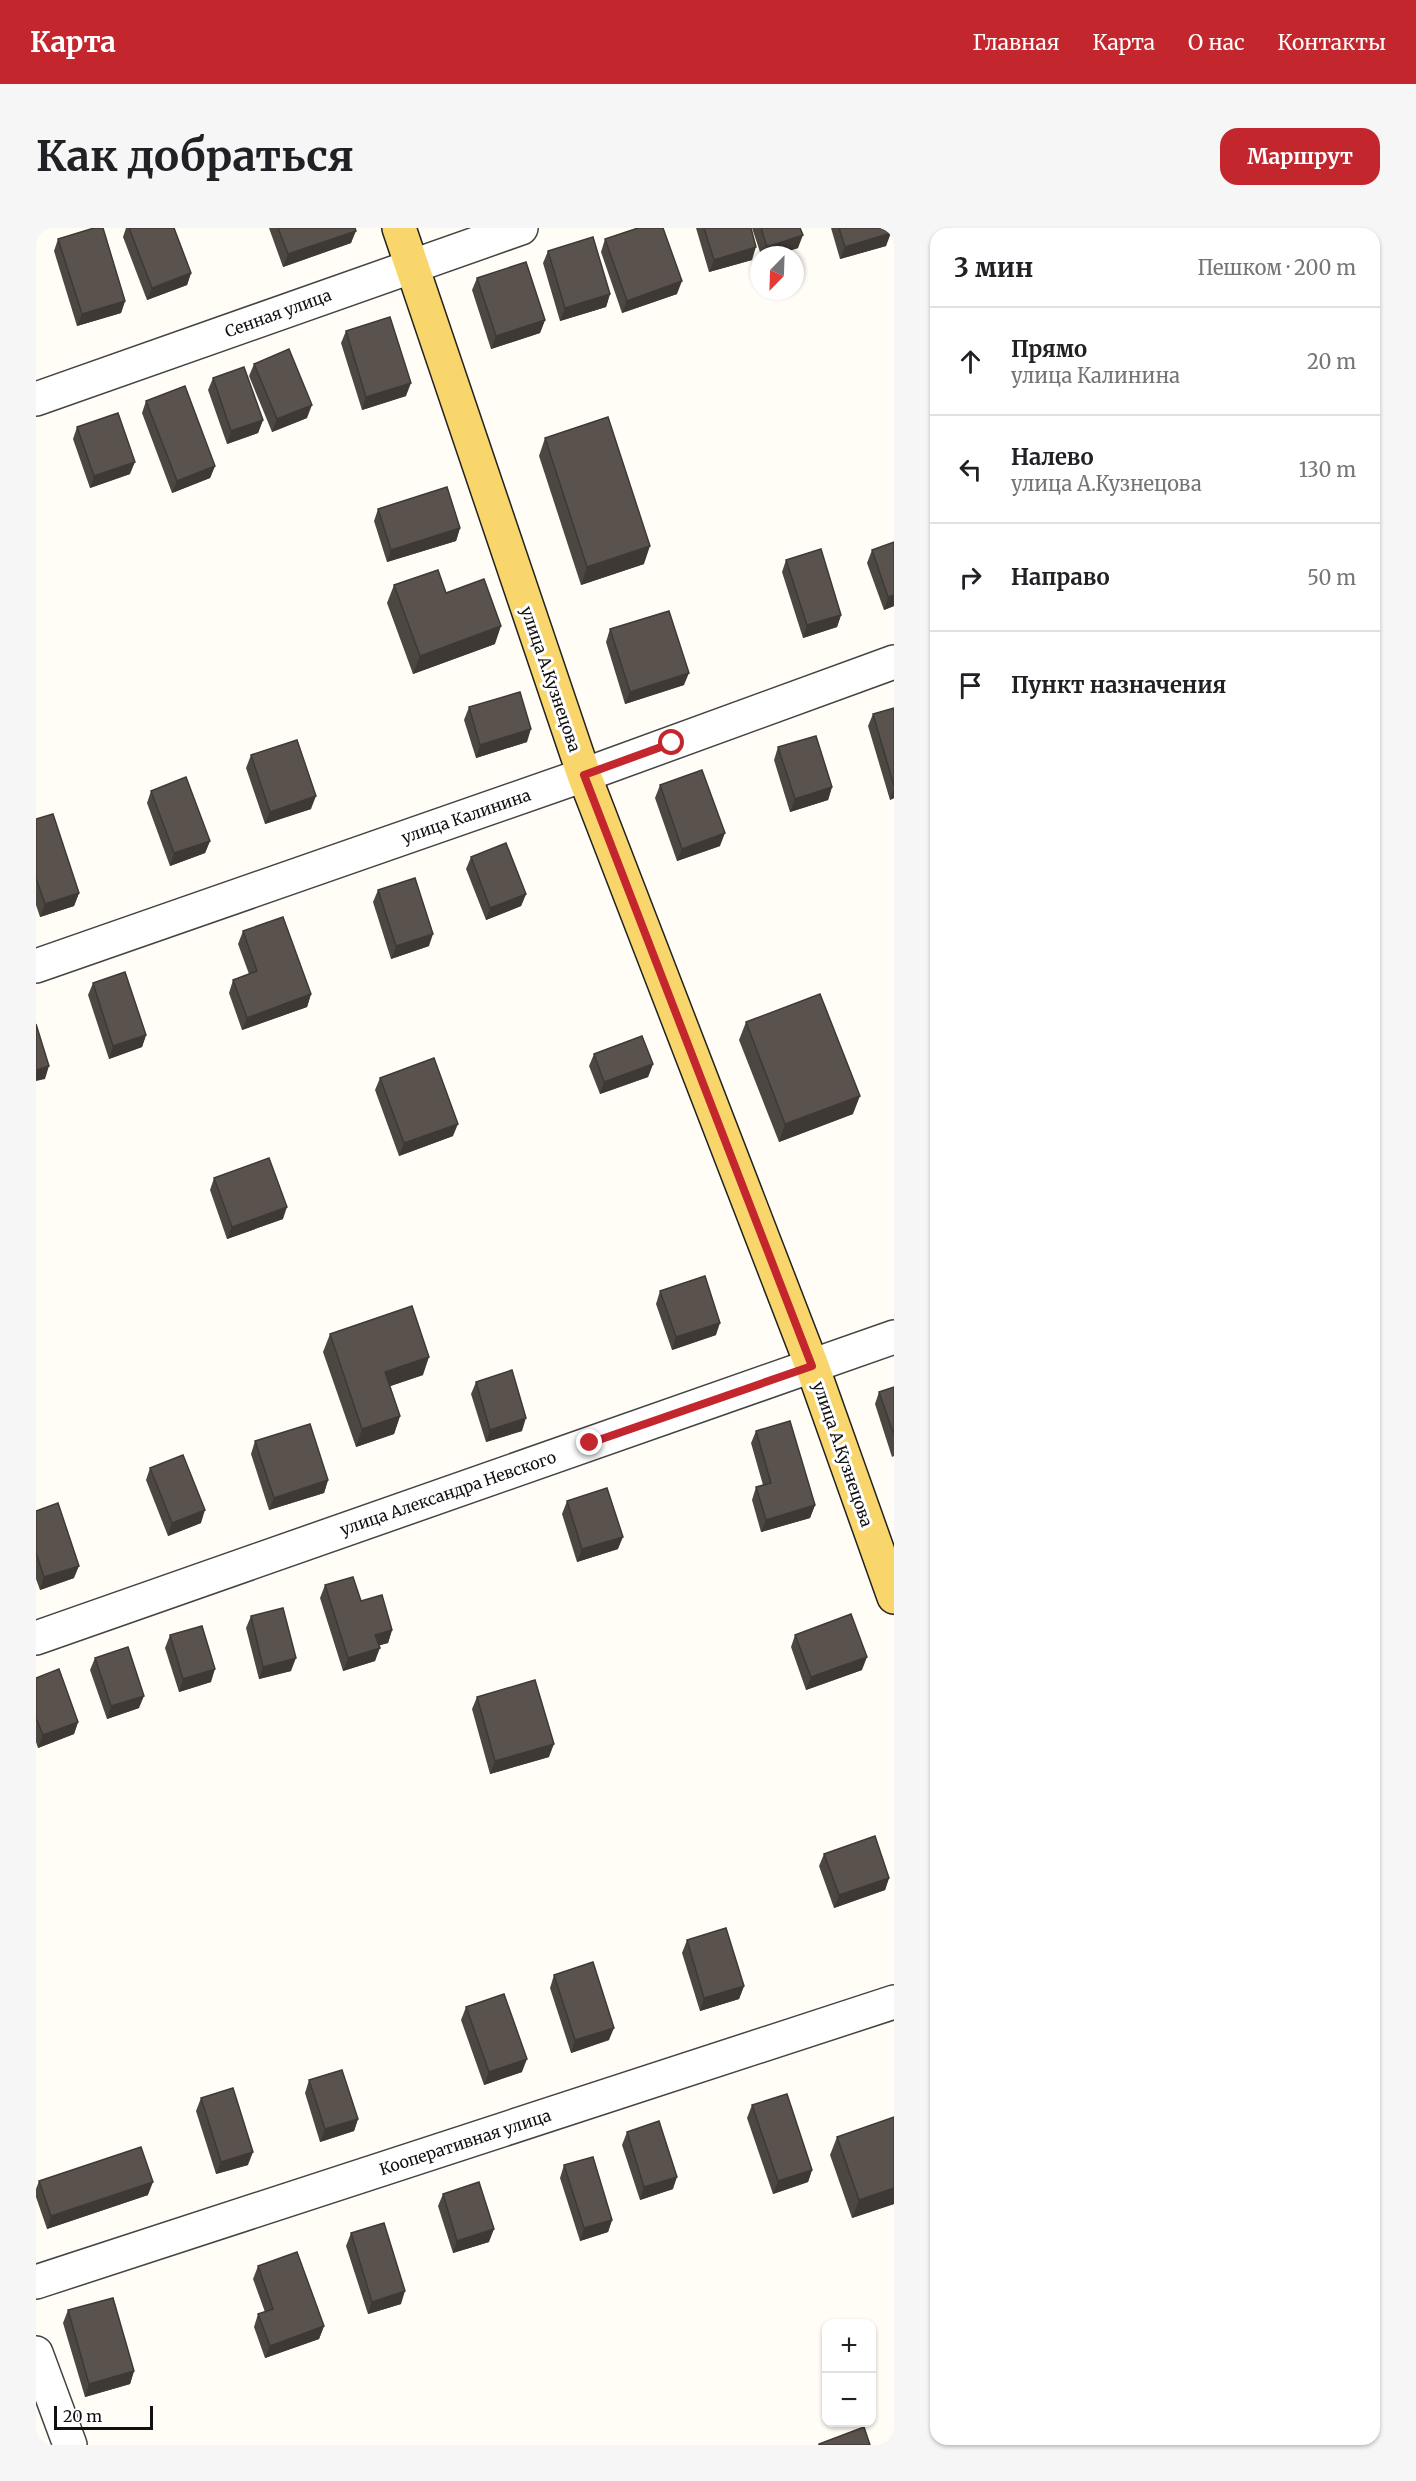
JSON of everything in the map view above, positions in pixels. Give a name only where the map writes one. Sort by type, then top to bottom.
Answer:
[{"type":"main road","name":"улица А.Кузнецова","points":[[399,228],[584,775],[812,1366],[894,1597]]},
{"type":"street","name":"Сенная улица","points":[[36,399],[521,228]]},
{"type":"street","name":"улица Калинина","points":[[36,966],[584,775],[894,662]]},
{"type":"street","name":"улица Александра Невского","points":[[36,1638],[894,1336]]},
{"type":"street","name":"Кооперативная улица","points":[[36,2282],[894,2002]]},
{"type":"street","points":[[36,2353],[70,2445]]},
{"type":"building","points":[[94,228],[103,228],[125,301],[82,314],[58,239]]},
{"type":"building","points":[[129,228],[174,228],[191,273],[152,288]]},
{"type":"building","points":[[278,228],[355,228],[356,231],[288,254]]},
{"type":"building","points":[[638,228],[663,228],[682,281],[627,301],[605,239]]},
{"type":"building","points":[[704,228],[751,228],[756,246],[750,246],[750,249],[714,260]]},
{"type":"building","points":[[761,228],[800,228],[803,235],[770,246],[767,246]]},
{"type":"building","points":[[839,228],[890,228],[891,233],[845,247]]},
{"type":"building","points":[[593,237],[610,294],[565,308],[548,251]]},
{"type":"building","points":[[526,262],[545,320],[496,336],[477,278]]},
{"type":"building","points":[[390,317],[411,383],[366,397],[346,331]]},
{"type":"building","points":[[289,349],[312,405],[277,419],[254,364]]},
{"type":"building","points":[[244,367],[263,420],[231,431],[213,378]]},
{"type":"building","points":[[185,386],[215,466],[177,481],[146,401]]},
{"type":"building","points":[[118,413],[135,462],[94,476],[77,427]]},
{"type":"building","points":[[608,417],[650,546],[587,567],[545,438]]},
{"type":"building","points":[[447,487],[460,528],[391,550],[378,509]]},
{"type":"building","points":[[894,542],[894,595],[888,597],[872,550]]},
{"type":"building","points":[[821,549],[841,615],[807,625],[786,560]]},
{"type":"building","points":[[438,570],[446,593],[484,579],[501,626],[420,656],[394,585]]},
{"type":"building","points":[[669,611],[689,673],[630,692],[610,629]]},
{"type":"building","points":[[520,692],[531,729],[480,745],[469,707]]},
{"type":"building","points":[[894,708],[894,786],[873,714]]},
{"type":"building","points":[[816,736],[832,787],[795,799],[778,747]]},
{"type":"building","points":[[297,740],[316,796],[270,812],[251,755]]},
{"type":"building","points":[[702,770],[725,833],[682,849],[660,785]]},
{"type":"building","points":[[186,777],[210,841],[174,853],[151,791]]},
{"type":"building","points":[[53,814],[79,893],[45,904],[36,878],[36,819]]},
{"type":"building","points":[[506,843],[526,894],[490,908],[471,857]]},
{"type":"building","points":[[415,878],[433,934],[396,946],[378,890]]},
{"type":"building","points":[[283,917],[311,994],[247,1018],[233,980],[257,971],[243,931]]},
{"type":"building","points":[[125,972],[146,1035],[113,1046],[93,983]]},
{"type":"building","points":[[820,994],[860,1096],[785,1124],[746,1022]]},
{"type":"building","points":[[36,1024],[49,1066],[36,1070]]},
{"type":"building","points":[[642,1036],[653,1064],[604,1082],[594,1054]]},
{"type":"building","points":[[434,1058],[458,1124],[404,1143],[380,1078]]},
{"type":"building","points":[[269,1158],[287,1207],[232,1227],[214,1178]]},
{"type":"building","points":[[705,1276],[720,1323],[676,1337],[660,1291]]},
{"type":"building","points":[[412,1306],[429,1357],[385,1372],[400,1416],[362,1429],[330,1334]]},
{"type":"building","points":[[512,1370],[526,1418],[490,1430],[476,1382]]},
{"type":"building","points":[[894,1387],[894,1435],[879,1392]]},
{"type":"building","points":[[790,1421],[815,1505],[766,1520],[756,1487],[771,1483],[756,1431]]},
{"type":"building","points":[[310,1424],[328,1480],[274,1498],[255,1441]]},
{"type":"building","points":[[183,1455],[205,1510],[172,1523],[150,1468]]},
{"type":"building","points":[[607,1488],[623,1537],[582,1549],[567,1501]]},
{"type":"building","points":[[58,1503],[79,1566],[44,1577],[36,1553],[36,1511]]},
{"type":"building","points":[[353,1577],[361,1601],[382,1595],[392,1630],[375,1635],[380,1648],[348,1658],[325,1585]]},
{"type":"building","points":[[283,1608],[296,1658],[263,1667],[251,1616]]},
{"type":"building","points":[[851,1614],[867,1657],[811,1677],[795,1635]]},
{"type":"building","points":[[202,1626],[215,1669],[183,1679],[170,1635]]},
{"type":"building","points":[[128,1647],[144,1696],[111,1706],[95,1658]]},
{"type":"building","points":[[59,1669],[78,1722],[43,1735],[36,1718],[36,1678]]},
{"type":"building","points":[[535,1680],[554,1744],[495,1761],[477,1697]]},
{"type":"building","points":[[875,1836],[889,1878],[839,1895],[824,1854]]},
{"type":"building","points":[[726,1928],[744,1986],[704,1998],[687,1940]]},
{"type":"building","points":[[593,1962],[614,2028],[575,2040],[554,1975]]},
{"type":"building","points":[[504,1994],[527,2059],[489,2072],[466,2007]]},
{"type":"building","points":[[342,2070],[358,2119],[325,2129],[309,2080]]},
{"type":"building","points":[[233,2088],[253,2152],[221,2162],[201,2098]]},
{"type":"building","points":[[787,2094],[812,2170],[778,2181],[752,2105]]},
{"type":"building","points":[[894,2117],[894,2188],[859,2200],[837,2137]]},
{"type":"building","points":[[659,2121],[677,2177],[644,2187],[627,2132]]},
{"type":"building","points":[[141,2147],[153,2182],[51,2216],[39,2181]]},
{"type":"building","points":[[593,2157],[612,2220],[584,2228],[564,2165]]},
{"type":"building","points":[[479,2182],[494,2229],[457,2241],[443,2194]]},
{"type":"building","points":[[384,2223],[405,2291],[372,2302],[351,2233]]},
{"type":"building","points":[[297,2252],[324,2326],[270,2346],[258,2314],[273,2309],[258,2266]]},
{"type":"building","points":[[113,2298],[134,2371],[89,2384],[68,2310]]},
{"type":"building","points":[[864,2427],[870,2445],[819,2445]]},
{"type":"route","points":[[590,1443],[812,1366],[584,775],[672,743]]}]
